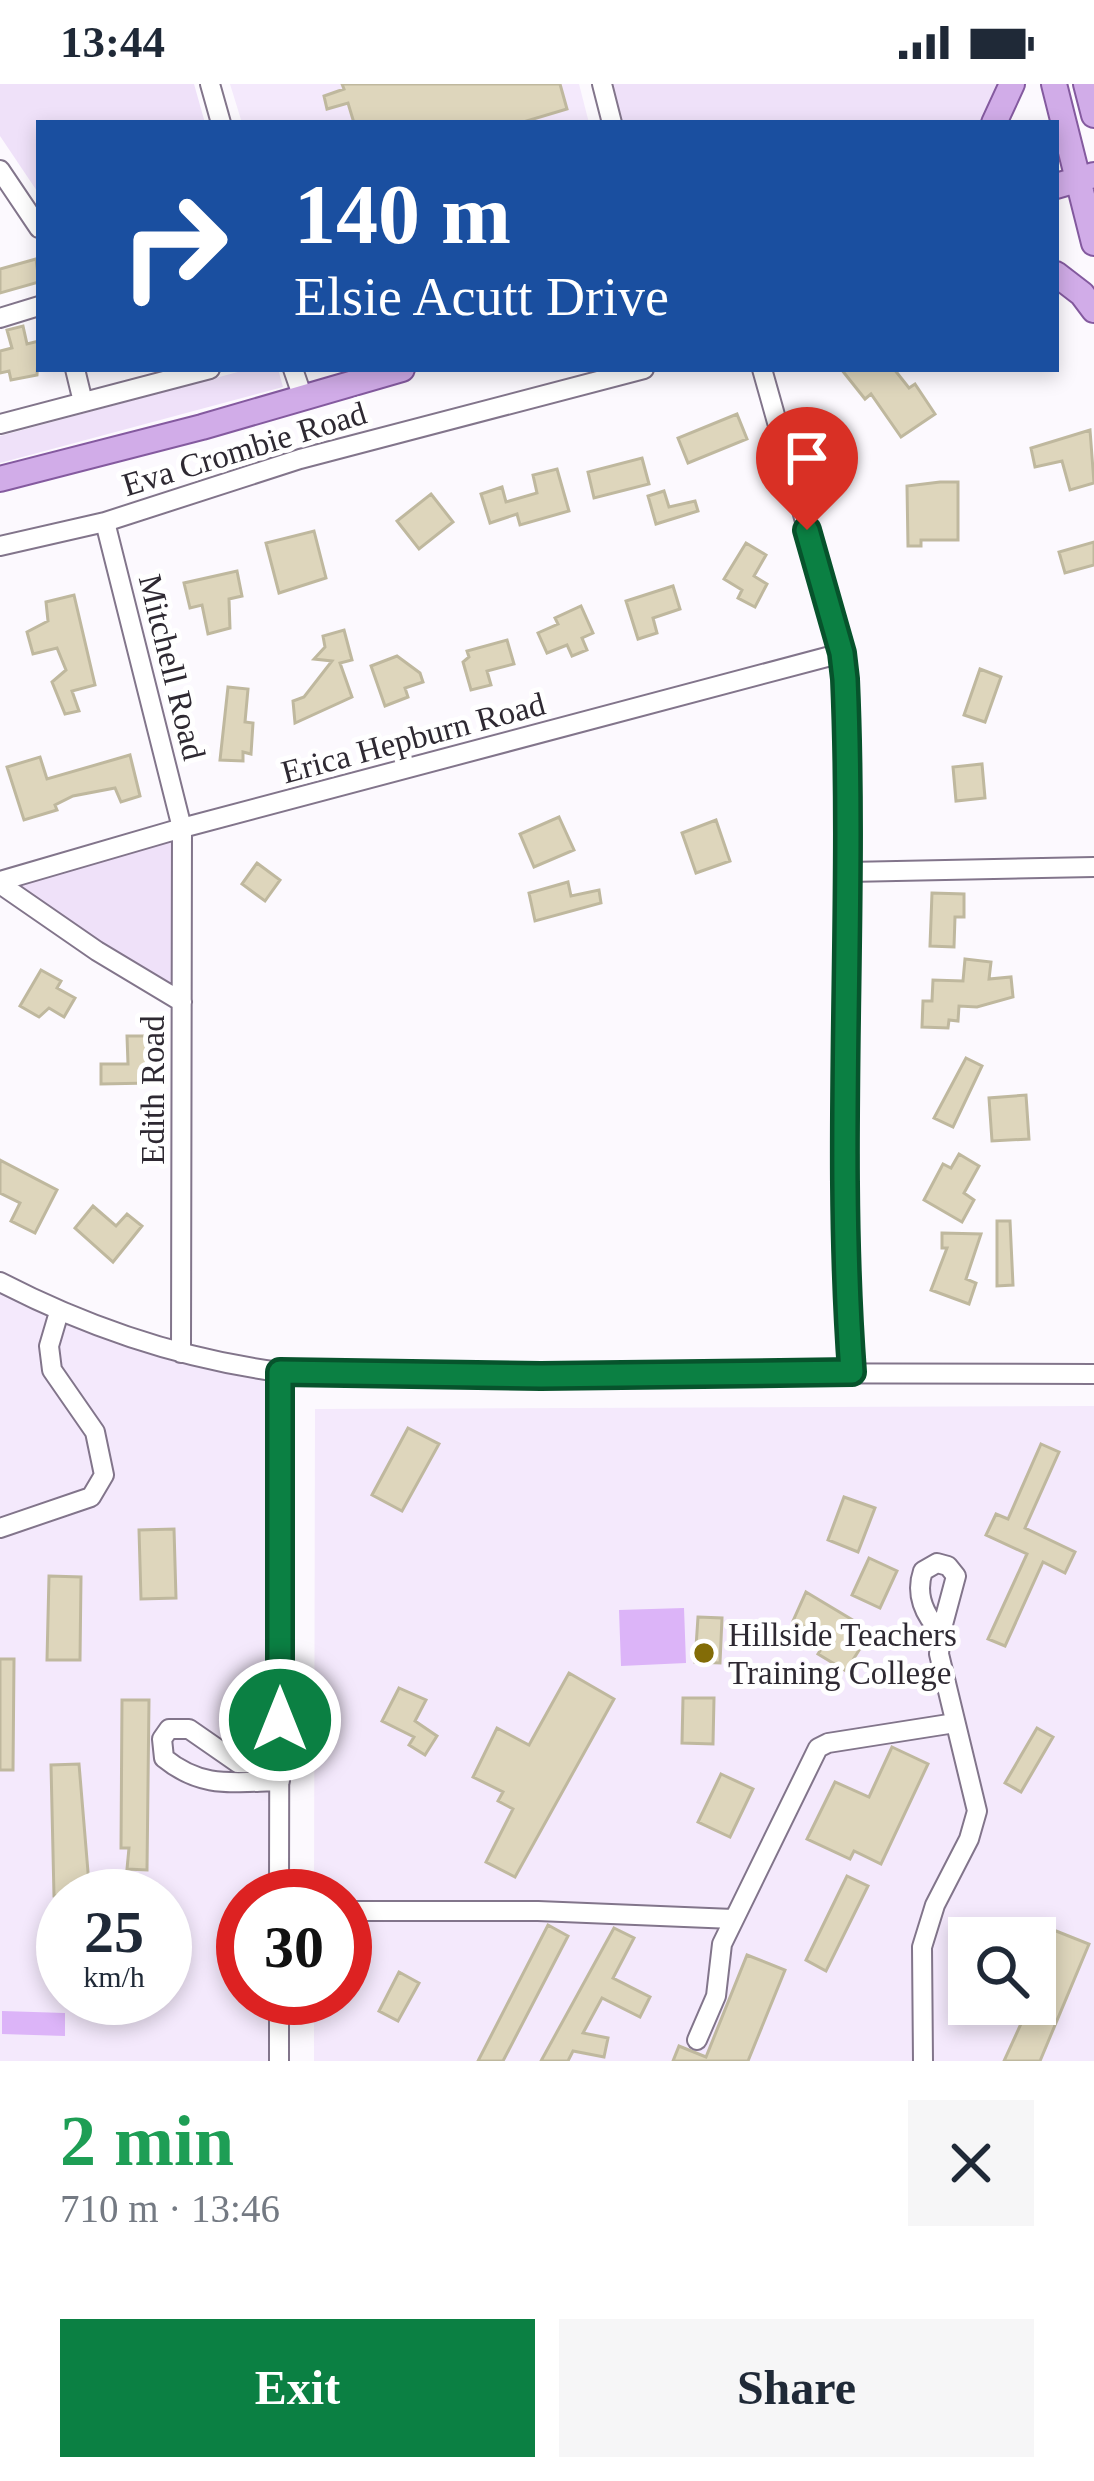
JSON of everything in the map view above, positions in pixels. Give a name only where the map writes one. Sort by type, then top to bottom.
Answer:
[{"type":"main road","points":[[995,120],[1012,84]]},
{"type":"main road","points":[[1054,84],[1094,243]]},
{"type":"main road","points":[[1086,84],[1094,115]]},
{"type":"main road","points":[[1059,276],[1094,310]]},
{"type":"main road","points":[[0,479],[392,372]]},
{"type":"street","points":[[210,84],[219,120]]},
{"type":"street","points":[[602,84],[611,120]]},
{"type":"street","points":[[0,170],[36,224]]},
{"type":"street","points":[[0,318],[36,307]]},
{"type":"street","points":[[76,372],[83,402]]},
{"type":"street","points":[[0,424],[196,372]]},
{"type":"street","points":[[294,372],[303,398]]},
{"type":"street","name":"Eva Crombie Road","points":[[0,546],[105,522],[300,459],[633,372]]},
{"type":"street","points":[[764,372],[842,653],[848,872],[845,1277],[852,1372]]},
{"type":"street","name":"Mitchell Road","points":[[105,522],[182,827]]},
{"type":"street","name":"Erica Hepburn Road","points":[[0,883],[182,827],[842,653]]},
{"type":"street","name":"Edith Road","points":[[181,1353],[182,827]]},
{"type":"street","points":[[848,872],[1094,866]]},
{"type":"street","points":[[0,883],[97,951],[182,1002]]},
{"type":"street","points":[[0,1282],[59,1312],[181,1353],[223,1365],[280,1372],[1094,1374]]},
{"type":"street","points":[[0,1528],[91,1497],[104,1475],[94,1432],[52,1370],[50,1346],[59,1312]]},
{"type":"street","points":[[279,1869],[280,1372]]},
{"type":"street","points":[[923,2061],[922,1947],[935,1905],[969,1839],[977,1811],[941,1664],[941,1632]]},
{"type":"street","points":[[697,2040],[716,1996],[719,1955],[733,1919],[818,1748],[955,1723]]},
{"type":"street","points":[[189,1729],[238,1762],[280,1773],[211,1782],[185,1775],[164,1758],[161,1739],[169,1730],[189,1729]]},
{"type":"street","points":[[372,1912],[538,1911],[733,1919]]},
{"type":"street","points":[[279,2025],[279,2061]]},
{"type":"shaded area","points":[[0,84],[194,84],[204,120],[36,120],[36,190],[0,136]]},
{"type":"shaded area","points":[[230,84],[579,84],[588,120],[241,120]]},
{"type":"shaded area","points":[[608,84],[1001,84],[983,120],[619,120]]},
{"type":"shaded area","points":[[238,372],[279,372],[283,387],[0,463],[0,436]]},
{"type":"shaded area","points":[[176,834],[177,993],[10,884]]},
{"type":"shaded area","points":[[0,1286],[61,1317],[277,1375],[277,1869],[216,1869],[216,2025],[276,2025],[276,2061],[0,2061]]},
{"type":"shaded area","name":"Hillside Teachers Training College","points":[[1094,1406],[1094,2061],[314,2061],[314,2025],[372,2025],[372,1869],[314,1869],[315,1409]]},
{"type":"shaded area","points":[[684,1608],[686,1663],[621,1666],[619,1610]]},
{"type":"shaded area","points":[[2,2011],[36,2012],[36,2025],[65,2025],[65,2036],[2,2034]]},
{"type":"building","points":[[342,84],[560,84],[567,109],[530,120],[353,120],[348,103],[327,109],[324,96],[344,89]]},
{"type":"building","points":[[36,259],[36,283],[0,293],[0,269]]},
{"type":"building","points":[[23,326],[27,344],[36,342],[37,375],[11,380],[9,371],[0,373],[0,351],[12,348],[7,330]]},
{"type":"building","points":[[843,372],[896,372],[909,388],[915,384],[935,414],[901,437],[871,394],[865,399]]},
{"type":"building","points":[[737,414],[747,439],[688,463],[678,438]]},
{"type":"building","points":[[1090,430],[1094,483],[1070,490],[1062,461],[1035,467],[1031,448]]},
{"type":"building","points":[[642,458],[649,484],[594,498],[588,472]]},
{"type":"building","points":[[557,469],[569,511],[520,525],[517,514],[490,523],[481,494],[502,487],[506,502],[537,493],[533,475]]},
{"type":"building","points":[[958,482],[958,540],[921,540],[921,546],[908,546],[907,486]]},
{"type":"building","points":[[664,491],[669,507],[695,501],[698,511],[656,524],[648,496]]},
{"type":"building","points":[[431,494],[453,522],[419,549],[397,521]]},
{"type":"building","points":[[314,531],[326,578],[279,593],[266,543]]},
{"type":"building","points":[[1094,542],[1094,565],[1065,573],[1059,552]]},
{"type":"building","points":[[746,543],[766,555],[754,576],[767,584],[755,607],[738,598],[742,590],[724,579]]},
{"type":"building","points":[[237,571],[242,596],[229,599],[230,628],[208,634],[202,605],[190,608],[184,583]]},
{"type":"building","points":[[673,586],[680,609],[653,618],[657,633],[638,639],[626,601]]},
{"type":"building","points":[[74,595],[95,685],[72,691],[79,711],[65,714],[52,682],[66,670],[57,648],[33,654],[27,632],[48,621],[46,602]]},
{"type":"building","points":[[581,606],[593,633],[582,638],[587,650],[572,656],[567,645],[547,653],[538,633],[558,624],[555,618]]},
{"type":"building","points":[[344,630],[352,660],[340,663],[352,697],[295,723],[293,701],[304,697],[332,661],[314,659],[325,647],[323,636]]},
{"type":"building","points":[[507,640],[514,664],[487,671],[491,685],[471,690],[463,662],[469,657],[467,651]]},
{"type":"building","points":[[397,656],[420,673],[423,682],[405,688],[408,697],[385,706],[371,666]]},
{"type":"building","points":[[980,669],[1001,677],[985,722],[964,715]]},
{"type":"building","points":[[228,687],[248,689],[245,722],[253,723],[251,754],[243,752],[243,761],[220,760]]},
{"type":"building","points":[[130,755],[140,796],[121,802],[115,788],[73,796],[55,805],[57,810],[24,820],[7,767],[40,757],[47,779]]},
{"type":"building","points":[[982,764],[985,798],[956,801],[953,767]]},
{"type":"building","points":[[559,817],[574,850],[534,867],[520,834]]},
{"type":"building","points":[[716,820],[730,861],[696,873],[682,833]]},
{"type":"building","points":[[257,863],[280,880],[265,901],[242,884]]},
{"type":"building","points":[[568,882],[571,896],[599,890],[601,903],[535,921],[529,893]]},
{"type":"building","points":[[932,893],[964,894],[964,917],[955,917],[954,947],[930,946]]},
{"type":"building","points":[[965,959],[991,962],[989,979],[1011,977],[1013,997],[977,1007],[959,1006],[958,1021],[949,1020],[948,1028],[922,1027],[923,1001],[932,1001],[933,980],[963,981]]},
{"type":"building","points":[[41,970],[61,981],[57,988],[75,998],[64,1017],[49,1008],[39,1017],[20,1006]]},
{"type":"building","points":[[127,1036],[150,1036],[150,1083],[101,1084],[101,1064],[128,1064]]},
{"type":"building","points":[[966,1058],[982,1066],[953,1127],[934,1118]]},
{"type":"building","points":[[1026,1095],[1029,1139],[992,1141],[989,1098]]},
{"type":"building","points":[[959,1154],[979,1166],[964,1193],[974,1200],[962,1222],[924,1200],[943,1164],[951,1168]]},
{"type":"building","points":[[0,1160],[57,1190],[35,1233],[11,1221],[20,1203],[0,1193]]},
{"type":"building","points":[[93,1206],[116,1226],[127,1214],[142,1226],[113,1262],[75,1228]]},
{"type":"building","points":[[997,1221],[1010,1221],[1013,1285],[997,1286]]},
{"type":"building","points":[[942,1233],[981,1234],[966,1279],[976,1283],[969,1304],[931,1290],[947,1248],[942,1248]]},
{"type":"building","points":[[408,1428],[439,1444],[402,1511],[372,1495]]},
{"type":"building","points":[[1041,1444],[1059,1452],[1025,1528],[1075,1552],[1065,1573],[1043,1562],[1005,1646],[988,1639],[1027,1554],[986,1535],[996,1514],[1008,1519]]},
{"type":"building","points":[[844,1497],[875,1508],[858,1552],[828,1540]]},
{"type":"building","points":[[174,1529],[176,1598],[141,1599],[139,1530]]},
{"type":"building","points":[[869,1558],[897,1571],[880,1608],[852,1595]]},
{"type":"building","points":[[49,1576],[81,1577],[80,1660],[47,1660]]},
{"type":"building","points":[[806,1592],[871,1631],[846,1671],[818,1654],[828,1638],[793,1621]]},
{"type":"building","points":[[698,1617],[722,1618],[720,1663],[695,1662]]},
{"type":"building","points":[[0,1659],[14,1659],[13,1770],[0,1770]]},
{"type":"building","points":[[569,1673],[614,1699],[515,1877],[486,1862],[513,1809],[498,1801],[503,1792],[473,1777],[497,1728],[529,1745]]},
{"type":"building","points":[[399,1688],[426,1700],[415,1721],[437,1736],[425,1755],[409,1745],[414,1737],[382,1721]]},
{"type":"building","points":[[683,1698],[714,1698],[713,1744],[682,1743]]},
{"type":"building","points":[[122,1700],[149,1700],[147,1869],[127,1869],[129,1848],[121,1848]]},
{"type":"building","points":[[1037,1728],[1053,1737],[1021,1792],[1005,1783]]},
{"type":"building","points":[[892,1747],[928,1764],[881,1864],[854,1851],[850,1859],[807,1839],[835,1782],[869,1797]]},
{"type":"building","points":[[79,1764],[88,1869],[53,1869],[51,1765]]},
{"type":"building","points":[[721,1774],[753,1789],[730,1837],[698,1822]]},
{"type":"building","points":[[847,1876],[868,1886],[826,1971],[806,1960]]},
{"type":"building","points":[[548,1925],[568,1936],[503,2061],[478,2061]]},
{"type":"building","points":[[614,1928],[634,1938],[613,1978],[650,1997],[640,2017],[602,1998],[583,2033],[608,2038],[604,2057],[573,2051],[568,2061],[541,2061]]},
{"type":"building","points":[[1056,1931],[1089,1944],[1056,2023]]},
{"type":"building","points":[[747,1955],[785,1970],[748,2061],[673,2061],[679,2046],[706,2057]]},
{"type":"building","points":[[399,1972],[419,1983],[398,2021],[379,2011]]},
{"type":"building","points":[[1020,2025],[1055,2025],[1040,2061],[1004,2061]]},
{"type":"place","name":"Hillside Teachers Training College","points":[[704,1653]]},
{"type":"route","points":[[280,1720],[280,1372],[541,1376],[852,1372],[845,1277],[845,679],[807,530]]}]
